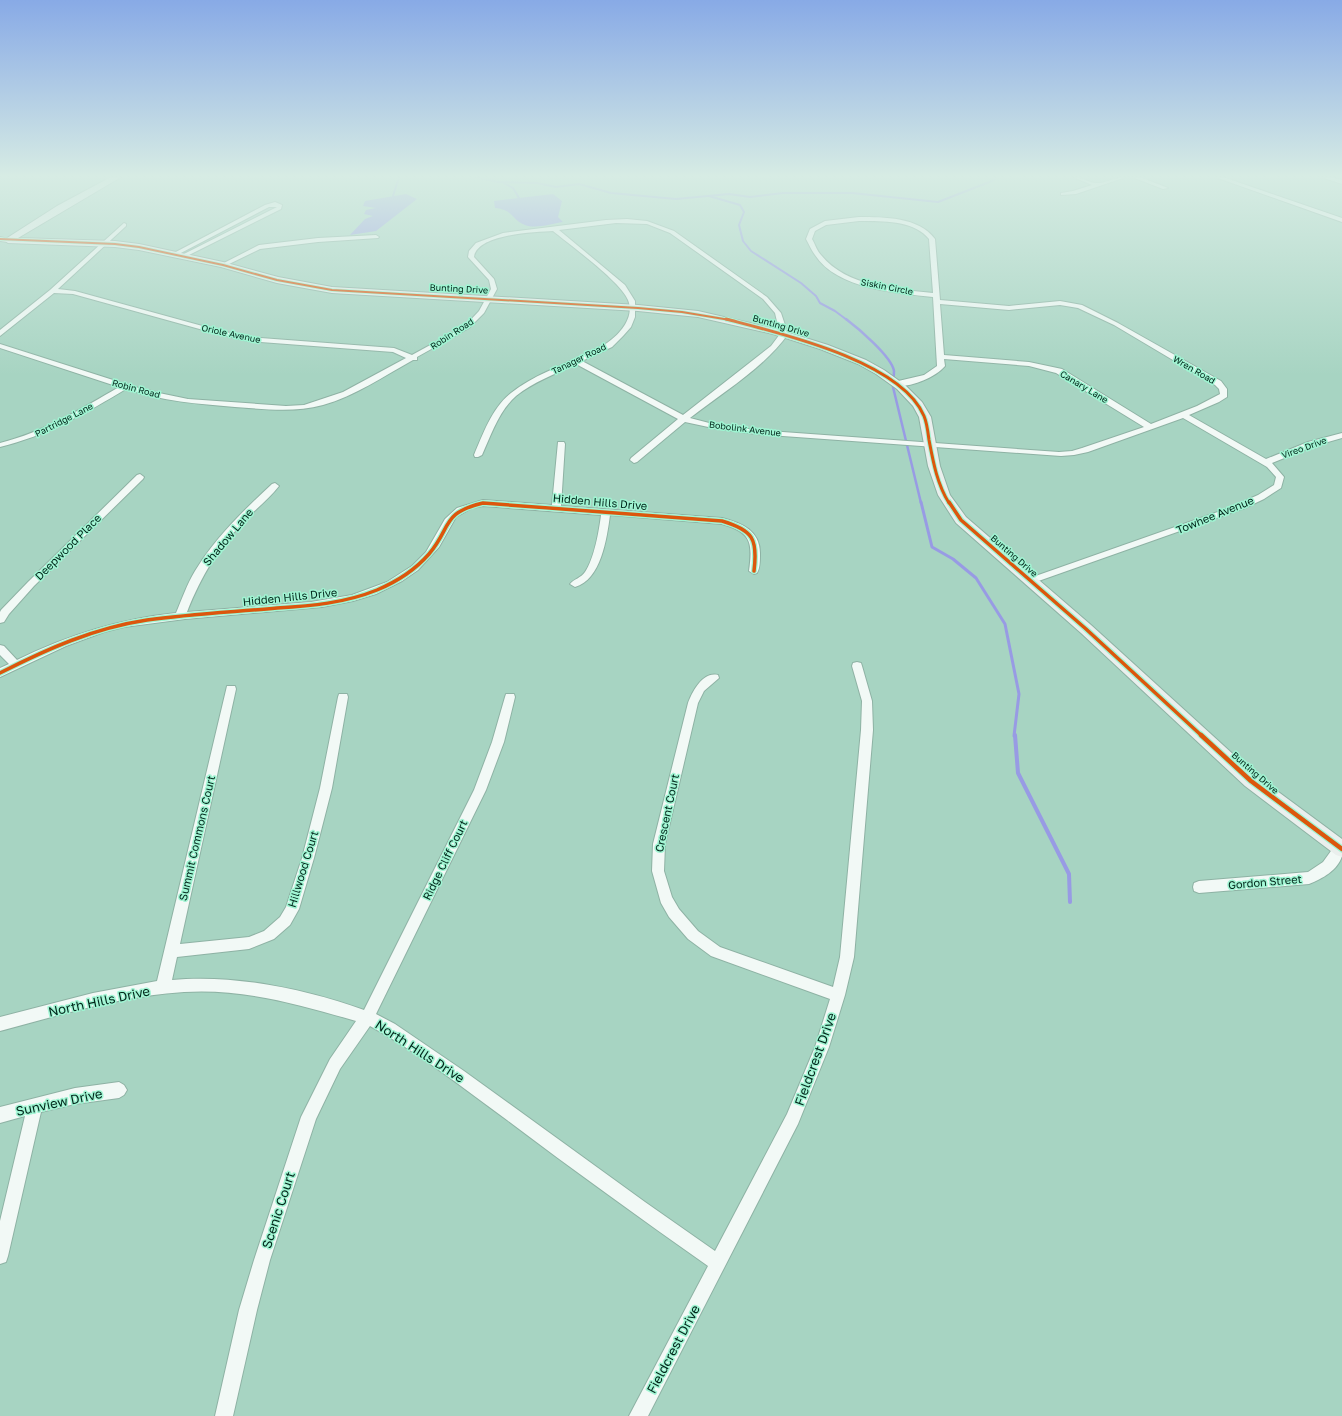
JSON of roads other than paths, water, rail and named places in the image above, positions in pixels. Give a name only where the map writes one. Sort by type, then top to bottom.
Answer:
[{"type":"street","name":"Bunting Drive","points":[[74,243],[139,247],[223,265],[277,280],[320,288],[632,307],[706,316],[784,334],[862,362],[897,384],[913,398],[922,410],[925,417],[934,466],[941,487],[954,512],[986,543],[1118,657],[1251,781],[1341,848]]},
{"type":"street","points":[[179,255],[197,243]]},
{"type":"street","points":[[179,255],[208,243]]},
{"type":"street","points":[[223,265],[259,247],[292,243]]},
{"type":"street","points":[[481,243],[471,254],[472,259],[493,282],[494,289],[490,299]]},
{"type":"street","points":[[571,243],[623,286],[630,296],[632,307]]},
{"type":"street","points":[[634,460],[759,361],[774,348],[784,334],[778,314],[765,298],[688,243]]},
{"type":"street","name":"Siskin Circle","points":[[811,243],[822,260],[851,280],[879,288],[937,299]]},
{"type":"street","name":"Siskin Circle","points":[[932,243],[941,357]]},
{"type":"street","points":[[0,334],[106,244]]},
{"type":"street","name":"Oriole Avenue","points":[[52,291],[72,292],[216,332],[248,339],[394,350],[414,358]]},
{"type":"street","name":"Robin Road","points":[[0,346],[125,387],[188,401],[264,407],[299,407],[321,403],[346,394],[414,358],[466,327],[482,312],[490,299]]},
{"type":"street","name":"Wren Road","points":[[930,445],[1067,454],[1093,447],[1183,415],[1222,398],[1224,392],[1221,386],[1080,306],[1060,303],[1036,304],[1009,308],[937,299]]},
{"type":"street","name":"Tanager Road","points":[[478,454],[491,425],[507,400],[527,385],[602,349],[621,335],[631,322],[633,312],[632,307]]},
{"type":"street","points":[[897,384],[918,380],[930,375],[941,366],[941,357]]},
{"type":"street","name":"Canary Lane","points":[[941,357],[1029,364],[1059,371],[1073,378],[1150,427]]},
{"type":"street","name":"Bobolink Avenue","points":[[576,361],[684,419],[726,429],[930,445]]},
{"type":"street","name":"Partridge Lane","points":[[0,445],[31,437],[56,426],[125,387]]},
{"type":"street","name":"Towhee Avenue","points":[[1030,581],[1166,535],[1264,496],[1278,486],[1280,481],[1274,469],[1266,462],[1183,415]]},
{"type":"street","name":"Vireo Drive","points":[[1266,462],[1311,444],[1342,435]]},
{"type":"street","points":[[556,508],[561,444]]},
{"type":"street","name":"Deepwood Place","points":[[0,620],[5,612],[31,584],[140,477]]},
{"type":"street","name":"Shadow Lane","points":[[180,616],[194,584],[207,560],[236,525],[275,486]]},
{"type":"street","name":"Hidden Hills Drive","points":[[0,673],[70,639],[101,629],[150,619],[324,604],[350,599],[386,586],[412,570],[422,562],[436,545],[448,520],[462,509],[477,504],[493,503],[715,520],[735,525],[747,531],[755,542],[756,557],[754,571]]},
{"type":"street","points":[[575,584],[585,578],[591,571],[605,522],[606,512]]},
{"type":"street","points":[[0,649],[16,665]]},
{"type":"street","name":"Fieldcrest Drive","points":[[638,1416],[793,1119],[822,1047],[838,995],[847,958],[867,730],[867,701],[857,666]]},
{"type":"street","name":"Crescent Court","points":[[714,678],[704,684],[693,703],[659,844],[658,871],[666,899],[674,913],[693,936],[716,952],[838,995]]},
{"type":"street","name":"Summit Commons Court","points":[[164,987],[231,689]]},
{"type":"street","name":"Ridge Cliff Court","points":[[367,1018],[480,790],[498,742],[510,696]]},
{"type":"street","name":"Hillwood Court","points":[[172,951],[249,943],[269,935],[285,921],[292,910],[308,858],[326,788],[343,698]]},
{"type":"street","name":"Gordon Street","points":[[1199,887],[1309,878],[1318,875],[1328,868],[1341,848]]},
{"type":"street","name":"North Hills Drive","points":[[0,1024],[93,1000],[164,987],[209,985],[245,988],[311,1001],[367,1018],[390,1029],[453,1072],[639,1208],[718,1263]]},
{"type":"street","name":"Scenic Court","points":[[224,1416],[248,1310],[258,1274],[307,1123],[321,1090],[335,1064],[367,1018]]},
{"type":"street","name":"Sunview Drive","points":[[0,1115],[74,1096],[119,1090]]},
{"type":"street","points":[[0,1256],[35,1106]]},
{"type":"waterway","points":[[745,243],[751,251],[801,283],[816,296],[820,303],[835,311],[847,320]]},
{"type":"waterway","points":[[846,319],[874,343],[892,365],[894,371],[893,387],[921,503]]},
{"type":"waterway","points":[[921,502],[932,547],[953,559],[976,578],[1005,624],[1019,694],[1014,736]]},
{"type":"waterway","points":[[1015,735],[1018,773],[1069,874],[1070,902]]}]
